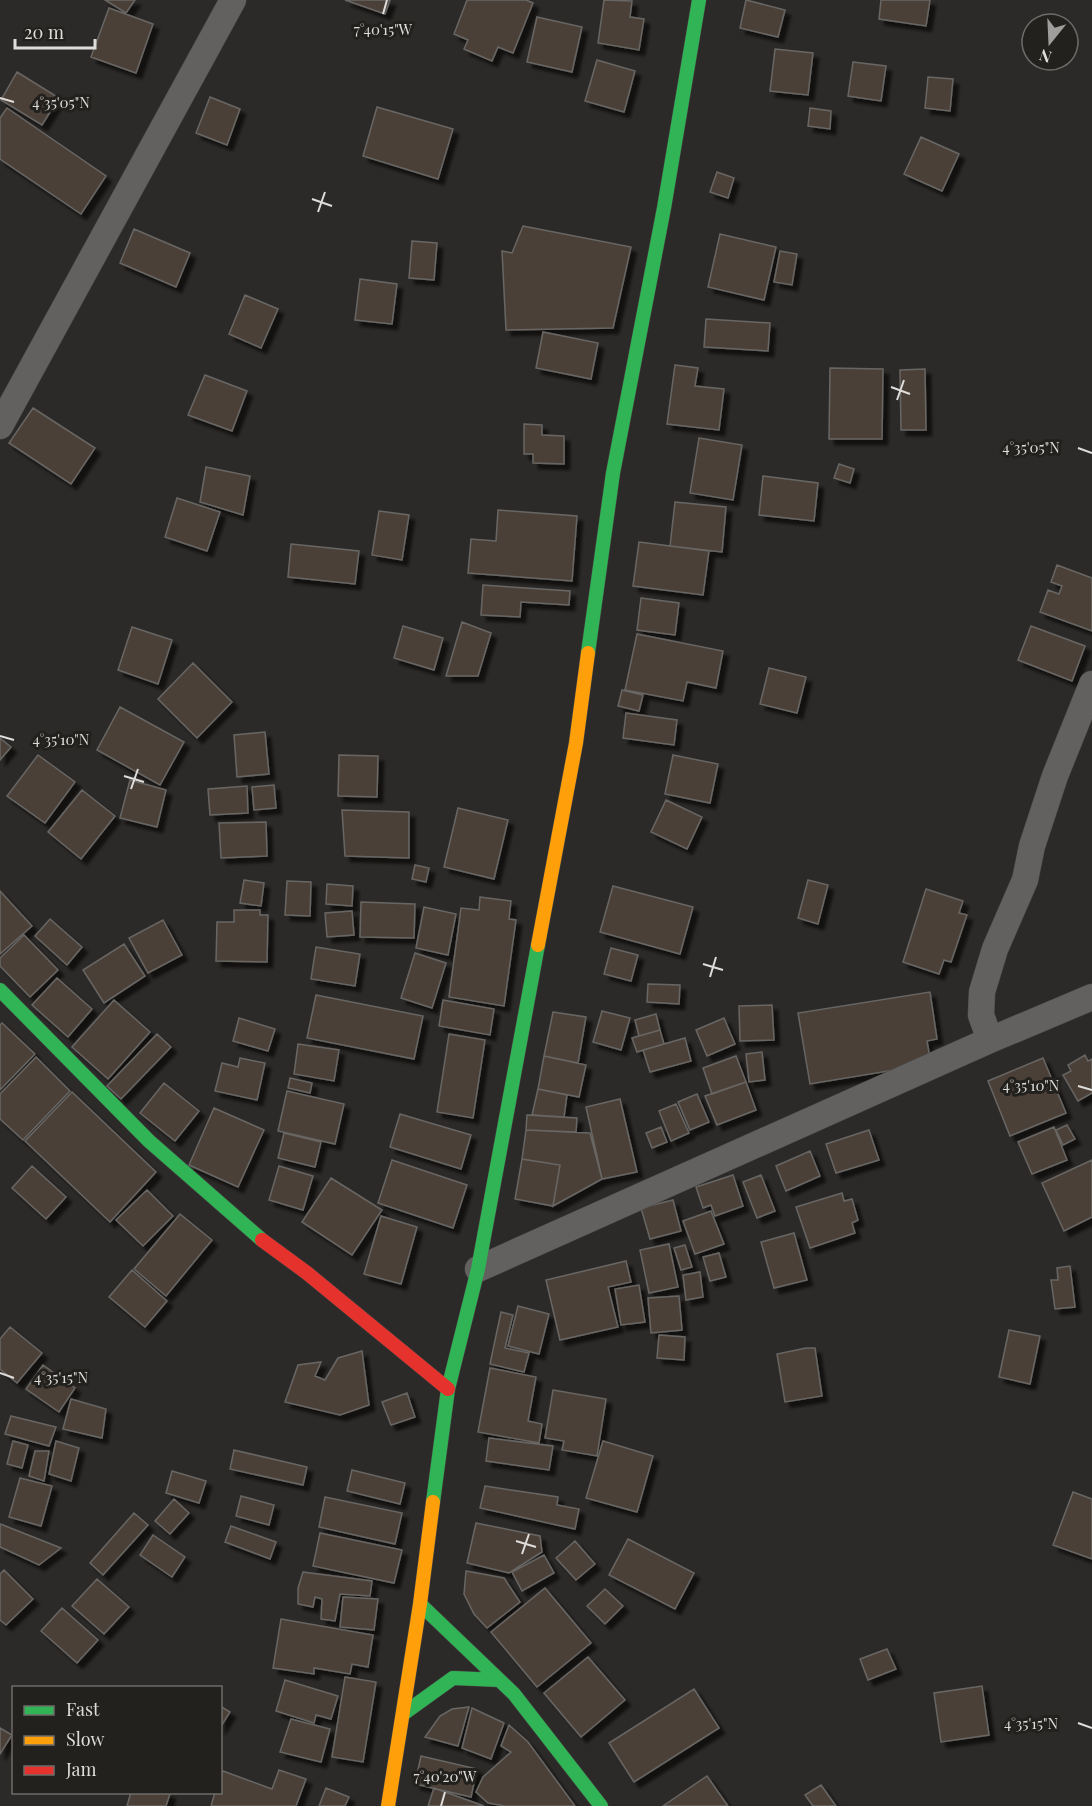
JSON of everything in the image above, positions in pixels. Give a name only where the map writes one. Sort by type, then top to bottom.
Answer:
[{"type":"main road","points":[[388,1806],[420,1604],[448,1389],[478,1269],[576,743],[613,473],[664,208],[699,0]]},
{"type":"main road","points":[[0,990],[149,1141],[249,1230],[307,1273],[448,1389]]},
{"type":"main road","points":[[420,1604],[514,1694],[602,1806]]},
{"type":"main road","points":[[403,1714],[453,1677],[499,1680]]},
{"type":"street","points":[[0,426],[233,0]]},
{"type":"street","points":[[990,1040],[981,1015],[982,992],[995,949],[1025,880],[1032,846],[1055,776],[1092,684]]},
{"type":"street","points":[[478,1269],[990,1040],[1092,997]]},
{"type":"building","points":[[105,0],[135,0],[126,13]]},
{"type":"building","points":[[345,0],[390,0],[385,14]]},
{"type":"building","points":[[467,0],[526,0],[533,3],[513,53],[498,47],[492,61],[464,49],[468,40],[454,34]]},
{"type":"building","points":[[604,0],[632,1],[630,17],[644,19],[639,50],[598,43]]},
{"type":"building","points":[[746,0],[785,10],[778,37],[740,28]]},
{"type":"building","points":[[881,0],[930,0],[926,26],[879,19]]},
{"type":"building","points":[[109,8],[153,24],[136,73],[91,57]]},
{"type":"building","points":[[537,17],[582,27],[572,72],[527,62]]},
{"type":"building","points":[[775,49],[813,53],[808,95],[770,91]]},
{"type":"building","points":[[597,60],[635,71],[624,112],[585,101]]},
{"type":"building","points":[[853,62],[886,66],[881,101],[848,96]]},
{"type":"building","points":[[17,72],[59,98],[42,125],[1,100]]},
{"type":"building","points":[[928,77],[953,79],[950,111],[925,108]]},
{"type":"building","points":[[210,97],[240,109],[227,145],[196,133]]},
{"type":"building","points":[[377,107],[453,129],[438,179],[363,156]]},
{"type":"building","points":[[7,108],[106,176],[81,214],[0,159],[0,118]]},
{"type":"building","points":[[810,108],[831,111],[830,129],[808,126]]},
{"type":"building","points":[[921,137],[959,154],[942,191],[904,174]]},
{"type":"building","points":[[717,172],[734,178],[728,198],[710,192]]},
{"type":"building","points":[[523,226],[631,247],[613,328],[506,330],[502,251],[512,253]]},
{"type":"building","points":[[134,229],[190,253],[176,287],[120,263]]},
{"type":"building","points":[[720,234],[776,247],[764,300],[708,287]]},
{"type":"building","points":[[412,241],[437,243],[434,280],[409,278]]},
{"type":"building","points":[[780,251],[797,254],[792,285],[774,282]]},
{"type":"building","points":[[360,279],[397,284],[392,324],[355,320]]},
{"type":"building","points":[[245,295],[278,309],[261,348],[229,334]]},
{"type":"building","points":[[706,319],[770,323],[768,351],[704,347]]},
{"type":"building","points":[[543,332],[598,343],[591,379],[536,368]]},
{"type":"building","points":[[675,365],[698,368],[695,386],[724,389],[719,430],[667,424]]},
{"type":"building","points":[[830,368],[883,369],[882,439],[829,439]]},
{"type":"building","points":[[925,369],[926,430],[901,430],[900,370]]},
{"type":"building","points":[[205,375],[247,391],[232,431],[188,415]]},
{"type":"building","points":[[33,408],[95,448],[71,484],[9,443]]},
{"type":"building","points":[[524,424],[542,425],[542,435],[564,436],[564,464],[533,463],[533,454],[524,454]]},
{"type":"building","points":[[699,438],[742,445],[733,500],[690,493]]},
{"type":"building","points":[[839,464],[854,469],[850,483],[834,478]]},
{"type":"building","points":[[206,467],[250,476],[243,515],[200,502]]},
{"type":"building","points":[[763,476],[818,483],[814,521],[759,515]]},
{"type":"building","points":[[177,498],[220,512],[207,551],[165,537]]},
{"type":"building","points":[[675,502],[726,507],[722,552],[670,546]]},
{"type":"building","points":[[498,510],[577,516],[572,581],[468,573],[471,539],[496,541]]},
{"type":"building","points":[[379,511],[409,515],[402,560],[372,555]]},
{"type":"building","points":[[639,542],[709,551],[703,595],[633,586]]},
{"type":"building","points":[[291,544],[359,551],[355,584],[288,577]]},
{"type":"building","points":[[1057,565],[1092,578],[1092,631],[1040,612],[1048,590],[1059,594],[1062,586],[1051,582]]},
{"type":"building","points":[[483,585],[570,591],[569,605],[521,602],[520,617],[481,615]]},
{"type":"building","points":[[641,598],[679,603],[675,635],[637,630]]},
{"type":"building","points":[[462,622],[491,633],[478,676],[446,676]]},
{"type":"building","points":[[403,626],[443,638],[434,670],[394,658]]},
{"type":"building","points":[[1031,626],[1085,646],[1072,681],[1018,660]]},
{"type":"building","points":[[132,627],[172,640],[158,684],[118,670]]},
{"type":"building","points":[[637,634],[723,651],[716,688],[687,682],[683,701],[625,690]]},
{"type":"building","points":[[193,663],[232,702],[197,738],[158,699]]},
{"type":"building","points":[[769,668],[806,677],[797,713],[760,704]]},
{"type":"building","points":[[622,690],[643,695],[639,711],[618,706]]},
{"type":"building","points":[[120,707],[184,742],[160,785],[97,750]]},
{"type":"building","points":[[626,713],[677,720],[674,745],[623,738]]},
{"type":"building","points":[[265,732],[269,774],[237,777],[234,735]]},
{"type":"building","points":[[0,738],[11,747],[0,760]]},
{"type":"building","points":[[38,755],[75,782],[45,823],[7,796]]},
{"type":"building","points":[[339,755],[378,756],[377,797],[338,796]]},
{"type":"building","points":[[673,755],[718,764],[710,803],[665,794]]},
{"type":"building","points":[[130,780],[166,790],[157,827],[120,818]]},
{"type":"building","points":[[274,785],[276,808],[254,810],[252,787]]},
{"type":"building","points":[[247,786],[248,813],[210,815],[208,789]]},
{"type":"building","points":[[82,790],[115,816],[81,859],[48,832]]},
{"type":"building","points":[[666,800],[702,817],[687,849],[651,832]]},
{"type":"building","points":[[458,808],[508,820],[494,879],[444,867]]},
{"type":"building","points":[[342,810],[409,812],[409,858],[345,856]]},
{"type":"building","points":[[266,822],[267,856],[221,858],[219,823]]},
{"type":"building","points":[[415,865],[429,868],[426,882],[412,879]]},
{"type":"building","points":[[244,880],[264,883],[261,906],[240,903]]},
{"type":"building","points":[[808,880],[828,885],[818,924],[798,918]]},
{"type":"building","points":[[287,881],[311,882],[310,916],[285,915]]},
{"type":"building","points":[[327,884],[353,886],[352,906],[326,904]]},
{"type":"building","points":[[613,886],[693,907],[680,954],[600,932]]},
{"type":"building","points":[[926,889],[963,901],[959,913],[967,915],[951,962],[944,960],[939,974],[903,962]]},
{"type":"building","points":[[0,891],[32,926],[0,954]]},
{"type":"building","points":[[480,897],[511,901],[509,919],[516,920],[504,1006],[449,997],[461,908],[479,910]]},
{"type":"building","points":[[361,902],[415,904],[414,938],[360,937]]},
{"type":"building","points":[[424,907],[456,914],[448,955],[416,948]]},
{"type":"building","points":[[234,910],[260,910],[260,915],[268,915],[267,962],[216,961],[217,922],[234,922]]},
{"type":"building","points":[[352,911],[354,935],[327,937],[325,913]]},
{"type":"building","points":[[50,919],[82,947],[67,965],[35,936]]},
{"type":"building","points":[[163,920],[182,955],[148,973],[129,938]]},
{"type":"building","points":[[24,935],[58,970],[30,997],[0,966],[0,958]]},
{"type":"building","points":[[124,944],[145,976],[104,1003],[83,970]]},
{"type":"building","points":[[316,947],[360,954],[355,986],[311,979]]},
{"type":"building","points":[[611,948],[638,955],[631,981],[604,974]]},
{"type":"building","points":[[415,953],[446,963],[432,1008],[401,998]]},
{"type":"building","points":[[57,978],[92,1009],[68,1037],[32,1005]]},
{"type":"building","points":[[648,984],[680,985],[679,1004],[647,1002]]},
{"type":"building","points":[[930,992],[937,1039],[927,1041],[931,1064],[810,1084],[798,1013]]},
{"type":"building","points":[[316,995],[423,1016],[414,1059],[307,1038]]},
{"type":"building","points":[[114,1000],[150,1032],[108,1079],[72,1047]]},
{"type":"building","points":[[443,1000],[494,1009],[490,1035],[439,1026]]},
{"type":"building","points":[[772,1005],[774,1040],[740,1041],[739,1006]]},
{"type":"building","points":[[602,1011],[630,1018],[621,1050],[593,1042]]},
{"type":"building","points":[[553,1012],[586,1017],[578,1063],[544,1056]]},
{"type":"building","points":[[656,1014],[660,1030],[639,1036],[635,1020]]},
{"type":"building","points":[[239,1018],[275,1029],[268,1051],[233,1041]]},
{"type":"building","points":[[724,1018],[735,1044],[707,1056],[696,1030]]},
{"type":"building","points":[[2,1023],[35,1054],[0,1090],[0,1025]]},
{"type":"building","points":[[660,1030],[664,1044],[637,1052],[632,1038]]},
{"type":"building","points":[[157,1034],[171,1047],[121,1099],[107,1086]]},
{"type":"building","points":[[449,1034],[485,1040],[473,1118],[437,1112]]},
{"type":"building","points":[[685,1038],[691,1061],[650,1072],[643,1050]]},
{"type":"building","points":[[298,1044],[339,1050],[334,1081],[294,1074]]},
{"type":"building","points":[[762,1052],[765,1080],[749,1082],[746,1054]]},
{"type":"building","points":[[1085,1055],[1088,1061],[1092,1059],[1092,1093],[1078,1101],[1063,1075],[1071,1071],[1068,1065]]},
{"type":"building","points":[[544,1056],[586,1065],[579,1097],[538,1089]]},
{"type":"building","points":[[736,1056],[746,1082],[712,1094],[703,1068]]},
{"type":"building","points":[[36,1057],[70,1091],[23,1140],[0,1119],[0,1094]]},
{"type":"building","points":[[240,1058],[265,1063],[257,1100],[215,1091],[222,1063],[238,1067]]},
{"type":"building","points":[[1043,1058],[1066,1113],[1010,1136],[988,1081]]},
{"type":"building","points":[[290,1078],[312,1083],[310,1093],[288,1088]]},
{"type":"building","points":[[746,1082],[756,1110],[717,1125],[705,1096]]},
{"type":"building","points":[[164,1083],[199,1111],[175,1141],[140,1113]]},
{"type":"building","points":[[538,1089],[567,1095],[564,1117],[532,1115]]},
{"type":"building","points":[[287,1091],[344,1104],[335,1144],[278,1131]]},
{"type":"building","points":[[72,1092],[156,1172],[110,1222],[25,1141]]},
{"type":"building","points":[[697,1094],[709,1122],[690,1130],[678,1102]]},
{"type":"building","points":[[620,1099],[637,1172],[602,1179],[586,1107]]},
{"type":"building","points":[[676,1104],[689,1133],[671,1141],[659,1111]]},
{"type":"building","points":[[214,1108],[264,1130],[238,1187],[189,1165]]},
{"type":"building","points":[[400,1114],[471,1135],[461,1169],[390,1147]]},
{"type":"building","points":[[527,1115],[577,1118],[576,1132],[526,1130]]},
{"type":"building","points":[[1067,1125],[1075,1139],[1063,1145],[1056,1130]]},
{"type":"building","points":[[661,1127],[667,1142],[652,1148],[646,1133]]},
{"type":"building","points":[[1054,1127],[1067,1160],[1032,1174],[1018,1142]]},
{"type":"building","points":[[526,1130],[590,1133],[602,1179],[553,1206],[560,1165],[522,1159]]},
{"type":"building","points":[[869,1130],[879,1160],[836,1173],[826,1144]]},
{"type":"building","points":[[284,1133],[321,1142],[315,1167],[278,1158]]},
{"type":"building","points":[[810,1151],[820,1176],[786,1191],[776,1166]]},
{"type":"building","points":[[522,1159],[560,1165],[553,1206],[515,1199]]},
{"type":"building","points":[[392,1160],[467,1185],[453,1228],[378,1203]]},
{"type":"building","points":[[1092,1160],[1092,1217],[1064,1231],[1042,1183]]},
{"type":"building","points":[[32,1166],[66,1197],[46,1219],[12,1188]]},
{"type":"building","points":[[279,1166],[313,1176],[303,1210],[269,1200]]},
{"type":"building","points":[[733,1175],[743,1206],[715,1216],[711,1205],[703,1208],[696,1187]]},
{"type":"building","points":[[761,1175],[775,1211],[757,1218],[743,1182]]},
{"type":"building","points":[[331,1178],[382,1210],[352,1255],[302,1222]]},
{"type":"building","points":[[147,1190],[173,1216],[143,1246],[116,1220]]},
{"type":"building","points":[[842,1193],[844,1201],[852,1199],[858,1220],[852,1223],[855,1233],[810,1248],[796,1207]]},
{"type":"building","points":[[673,1200],[681,1231],[650,1239],[641,1208]]},
{"type":"building","points":[[711,1211],[724,1244],[695,1254],[683,1221]]},
{"type":"building","points":[[180,1214],[212,1240],[166,1296],[134,1269]]},
{"type":"building","points":[[381,1216],[417,1227],[401,1284],[364,1274]]},
{"type":"building","points":[[794,1233],[807,1280],[774,1288],[761,1242]]},
{"type":"building","points":[[669,1244],[678,1287],[649,1293],[640,1250]]},
{"type":"building","points":[[685,1245],[692,1267],[681,1270],[674,1248]]},
{"type":"building","points":[[719,1253],[726,1277],[710,1281],[703,1257]]},
{"type":"building","points":[[626,1261],[631,1282],[608,1287],[618,1327],[560,1340],[546,1280]]},
{"type":"building","points":[[1070,1266],[1075,1307],[1055,1309],[1051,1280],[1058,1280],[1057,1268]]},
{"type":"building","points":[[132,1270],[167,1301],[145,1327],[109,1297]]},
{"type":"building","points":[[700,1272],[703,1297],[686,1300],[683,1275]]},
{"type":"building","points":[[639,1285],[645,1322],[621,1325],[615,1289]]},
{"type":"building","points":[[679,1296],[682,1330],[651,1333],[648,1298]]},
{"type":"building","points":[[518,1306],[549,1314],[539,1354],[508,1346]]},
{"type":"building","points":[[501,1312],[513,1315],[505,1348],[529,1353],[524,1372],[490,1364]]},
{"type":"building","points":[[10,1327],[42,1353],[17,1383],[0,1369],[0,1339]]},
{"type":"building","points":[[1009,1330],[1040,1336],[1030,1384],[999,1377]]},
{"type":"building","points":[[659,1335],[685,1337],[684,1360],[657,1358]]},
{"type":"building","points":[[815,1348],[822,1396],[785,1402],[777,1354]]},
{"type":"building","points":[[362,1351],[369,1405],[340,1415],[285,1402],[298,1365],[321,1362],[315,1376],[325,1380],[338,1358]]},
{"type":"building","points":[[43,1365],[75,1388],[59,1412],[26,1389]]},
{"type":"building","points":[[490,1368],[536,1377],[528,1421],[542,1424],[539,1443],[478,1432]]},
{"type":"building","points":[[553,1390],[606,1399],[597,1456],[562,1450],[564,1441],[545,1438]]},
{"type":"building","points":[[407,1393],[415,1417],[391,1425],[382,1402]]},
{"type":"building","points":[[71,1399],[106,1409],[102,1438],[63,1429]]},
{"type":"building","points":[[11,1416],[56,1427],[49,1446],[5,1434]]},
{"type":"building","points":[[489,1438],[553,1446],[549,1470],[486,1461]]},
{"type":"building","points":[[13,1441],[28,1445],[22,1468],[7,1464]]},
{"type":"building","points":[[56,1441],[79,1448],[71,1481],[49,1474]]},
{"type":"building","points":[[603,1441],[653,1456],[637,1512],[586,1498]]},
{"type":"building","points":[[234,1450],[307,1467],[303,1485],[230,1469]]},
{"type":"building","points":[[35,1451],[49,1451],[44,1481],[29,1476]]},
{"type":"building","points":[[352,1470],[405,1483],[400,1504],[347,1491]]},
{"type":"building","points":[[172,1471],[206,1481],[199,1503],[166,1493]]},
{"type":"building","points":[[20,1478],[52,1486],[41,1526],[9,1517]]},
{"type":"building","points":[[485,1486],[558,1497],[557,1505],[579,1509],[575,1529],[480,1508]]},
{"type":"building","points":[[1073,1492],[1092,1499],[1092,1559],[1053,1545]]},
{"type":"building","points":[[241,1496],[274,1505],[269,1525],[236,1516]]},
{"type":"building","points":[[325,1497],[402,1513],[395,1544],[319,1527]]},
{"type":"building","points":[[174,1499],[189,1513],[170,1534],[155,1521]]},
{"type":"building","points":[[134,1513],[148,1525],[103,1575],[90,1563]]},
{"type":"building","points":[[476,1523],[540,1536],[542,1552],[509,1573],[467,1563]]},
{"type":"building","points":[[0,1524],[61,1548],[39,1565],[0,1547]]},
{"type":"building","points":[[231,1526],[276,1542],[270,1559],[225,1542]]},
{"type":"building","points":[[320,1533],[402,1550],[394,1583],[313,1566]]},
{"type":"building","points":[[153,1535],[185,1557],[172,1577],[140,1555]]},
{"type":"building","points":[[628,1539],[694,1573],[675,1609],[609,1575]]},
{"type":"building","points":[[575,1541],[595,1564],[576,1580],[556,1558]]},
{"type":"building","points":[[544,1555],[554,1573],[522,1591],[512,1572]]},
{"type":"building","points":[[4,1570],[33,1599],[6,1625],[0,1620],[0,1574]]},
{"type":"building","points":[[466,1571],[504,1578],[520,1602],[487,1628],[474,1614],[464,1594]]},
{"type":"building","points":[[303,1572],[372,1581],[370,1596],[340,1594],[335,1621],[321,1619],[322,1599],[315,1597],[313,1607],[298,1604],[298,1588]]},
{"type":"building","points":[[97,1579],[129,1607],[104,1634],[72,1606]]},
{"type":"building","points":[[545,1588],[591,1643],[537,1687],[491,1632]]},
{"type":"building","points":[[605,1589],[623,1606],[605,1624],[587,1606]]},
{"type":"building","points":[[343,1597],[378,1599],[374,1630],[340,1627]]},
{"type":"building","points":[[62,1608],[98,1640],[77,1663],[41,1631]]},
{"type":"building","points":[[281,1619],[373,1635],[368,1667],[352,1664],[350,1674],[314,1668],[314,1674],[273,1668]]},
{"type":"building","points":[[887,1649],[896,1669],[868,1680],[860,1659]]},
{"type":"building","points":[[588,1657],[625,1700],[581,1737],[544,1693]]},
{"type":"building","points":[[345,1677],[376,1682],[363,1762],[332,1757]]},
{"type":"building","points":[[285,1680],[338,1696],[331,1719],[316,1715],[314,1723],[276,1711]]},
{"type":"building","points":[[982,1686],[989,1735],[941,1742],[934,1693]]},
{"type":"building","points":[[694,1689],[719,1728],[634,1782],[609,1743]]},
{"type":"building","points":[[222,1707],[230,1712],[222,1725]]},
{"type":"building","points":[[469,1707],[458,1746],[425,1737],[440,1716],[452,1709]]},
{"type":"building","points":[[472,1708],[504,1723],[491,1759],[462,1748]]},
{"type":"building","points":[[291,1719],[330,1729],[321,1762],[280,1752]]},
{"type":"building","points":[[509,1725],[528,1742],[575,1806],[505,1806],[488,1803],[476,1792],[483,1777],[511,1752],[501,1746]]},
{"type":"building","points":[[0,1728],[12,1735],[0,1754]]},
{"type":"building","points":[[421,1756],[477,1769],[471,1797],[415,1784]]},
{"type":"building","points":[[279,1770],[306,1779],[296,1806],[211,1806],[214,1794],[222,1794],[223,1771],[272,1789]]},
{"type":"building","points":[[707,1776],[728,1806],[663,1806]]},
{"type":"building","points":[[821,1785],[836,1806],[813,1806],[805,1795]]},
{"type":"building","points":[[326,1788],[349,1797],[345,1806],[319,1806]]},
{"type":"building","points":[[434,1788],[484,1806],[428,1806]]},
{"type":"building","points":[[130,1794],[170,1794],[166,1806],[127,1806]]},
{"type":"traffic: fast","points":[[588,653],[613,473],[664,208],[699,0]]},
{"type":"traffic: fast","points":[[433,1502],[448,1389],[478,1269],[538,945]]},
{"type":"traffic: fast","points":[[0,990],[149,1141],[262,1240]]},
{"type":"traffic: fast","points":[[420,1604],[514,1694],[601,1806]]},
{"type":"traffic: fast","points":[[403,1714],[453,1678],[499,1680]]},
{"type":"traffic: slow","points":[[538,945],[576,743],[588,653]]},
{"type":"traffic: slow","points":[[388,1806],[420,1604],[433,1502]]},
{"type":"traffic: jam","points":[[262,1240],[307,1273],[448,1389]]}]
